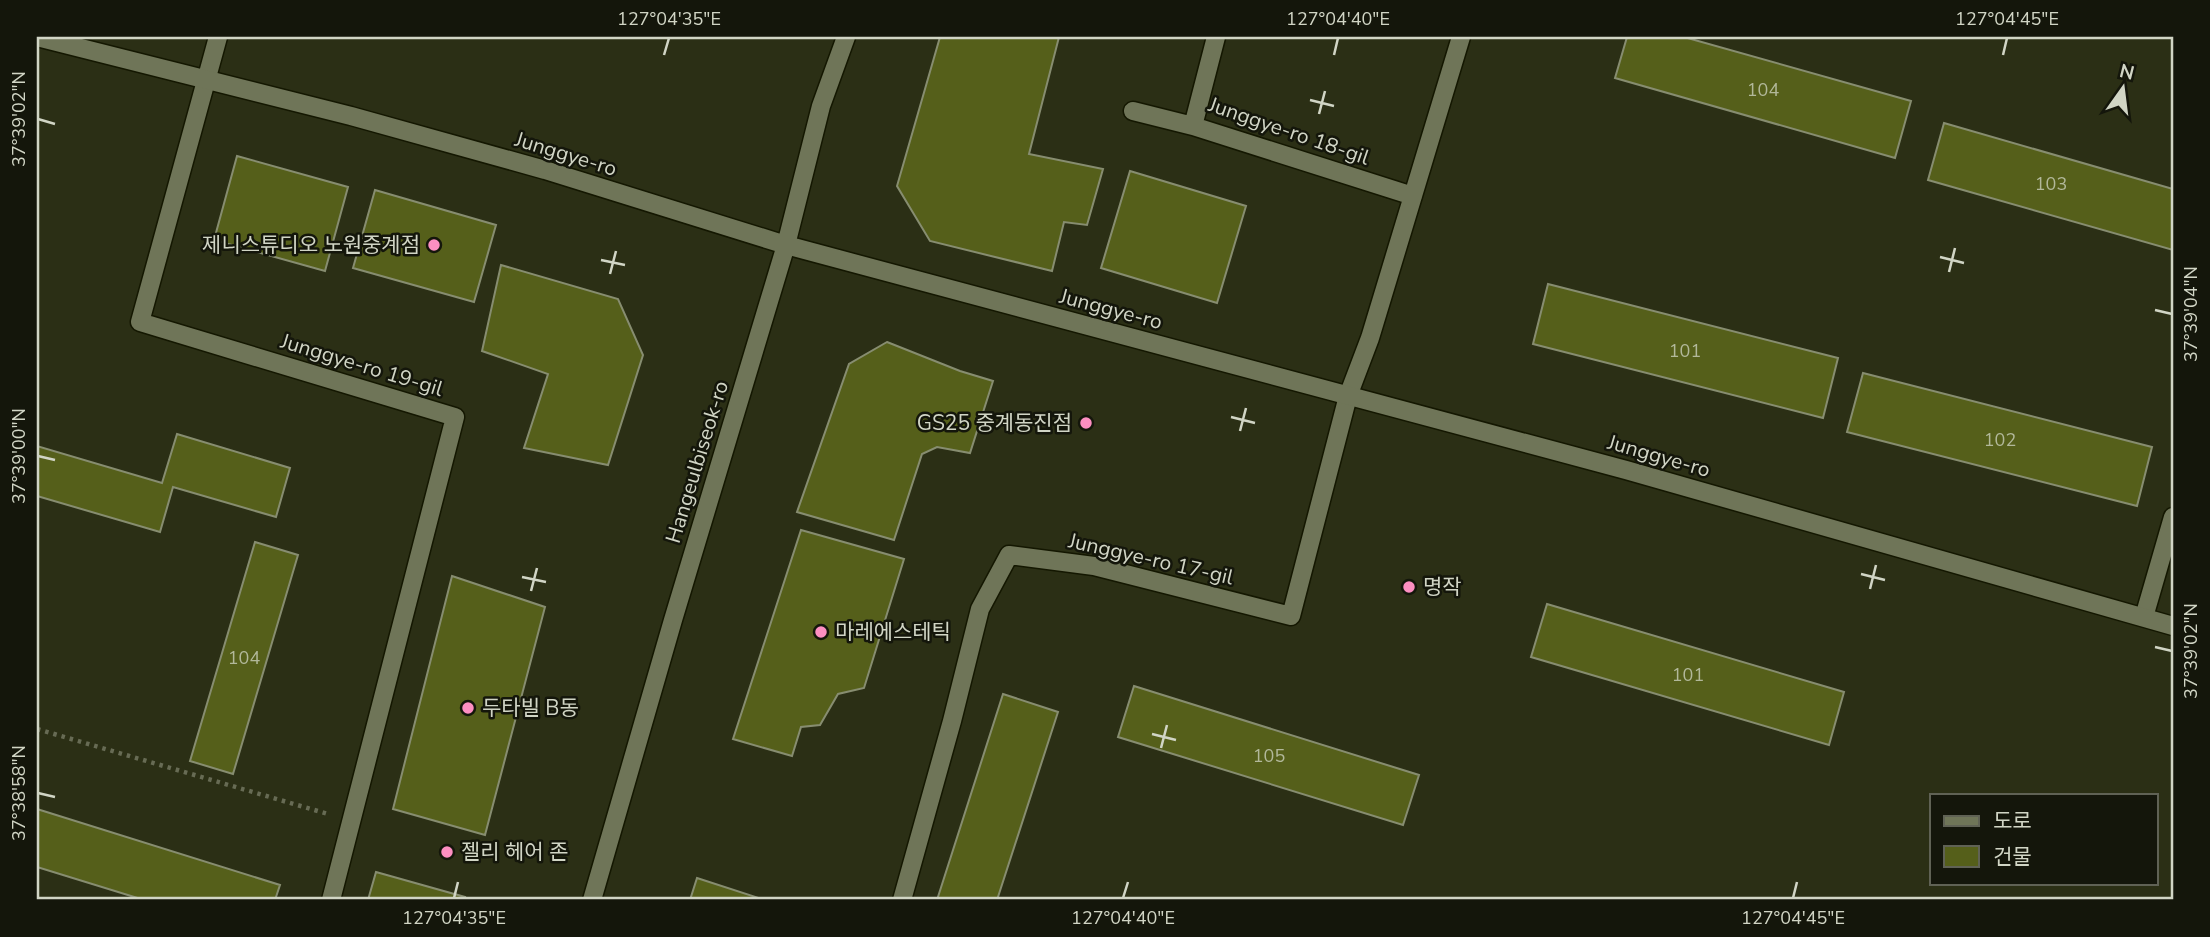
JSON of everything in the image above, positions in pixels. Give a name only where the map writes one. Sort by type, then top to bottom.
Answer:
[{"type":"street","name":"Junggye-ro","points":[[37,37],[351,116],[545,170],[786,246],[1626,470],[2173,625]]},
{"type":"street","points":[[206,80],[218,37]]},
{"type":"street","name":"Hangeulbiseok-ro","points":[[592,900],[786,246],[821,106],[846,37]]},
{"type":"street","name":"Junggye-ro 18-gil","points":[[1216,37],[1193,126],[1413,196]]},
{"type":"street","points":[[1348,396],[1370,338],[1461,37]]},
{"type":"street","name":"Junggye-ro 19-gil","points":[[206,80],[140,322],[455,417],[331,900]]},
{"type":"street","points":[[1133,111],[1193,126]]},
{"type":"street","name":"Junggye-ro 17-gil","points":[[902,900],[980,610],[1009,555],[1094,566],[1291,616],[1348,396]]},
{"type":"street","points":[[2144,617],[2173,517]]},
{"type":"path","points":[[37,729],[351,821]]},
{"type":"building","points":[[940,37],[1059,37],[1029,154],[1103,169],[1087,225],[1064,222],[1052,271],[930,241],[897,186]]},
{"type":"building","points":[[1627,37],[1684,37],[1911,101],[1895,158],[1615,78]]},
{"type":"building","points":[[1944,123],[2173,189],[2173,250],[1928,180]]},
{"type":"building","points":[[237,156],[348,187],[325,271],[214,240]]},
{"type":"building","points":[[1130,171],[1246,206],[1217,303],[1101,268]]},
{"type":"building","points":[[375,190],[496,225],[474,302],[353,268]]},
{"type":"building","points":[[501,265],[618,299],[643,355],[608,465],[524,448],[548,374],[482,351]]},
{"type":"building","points":[[1548,284],[1838,358],[1823,418],[1533,344]]},
{"type":"building","points":[[887,342],[993,381],[970,453],[937,447],[922,454],[894,540],[797,512],[849,364]]},
{"type":"building","points":[[1863,373],[2152,447],[2137,506],[1847,432]]},
{"type":"building","points":[[177,434],[290,468],[276,517],[173,487],[160,532],[37,496],[37,446],[162,483]]},
{"type":"building","points":[[801,530],[904,559],[864,688],[838,694],[820,725],[801,727],[792,756],[733,739]]},
{"type":"building","points":[[255,542],[298,555],[233,774],[190,761]]},
{"type":"building","name":"두타빌 B동","points":[[452,576],[545,607],[485,835],[393,809]]},
{"type":"building","points":[[1547,604],[1844,692],[1829,745],[1531,657]]},
{"type":"building","points":[[1134,686],[1419,775],[1403,825],[1118,737]]},
{"type":"building","points":[[1003,694],[1058,712],[997,900],[937,900]]},
{"type":"building","points":[[37,809],[280,885],[275,900],[144,900],[37,867]]},
{"type":"building","points":[[376,872],[465,897],[464,900],[368,900]]},
{"type":"building","points":[[697,878],[765,900],[690,900]]},
{"type":"place","name":"제니스튜디오 노원중계점","points":[[434,245]]},
{"type":"place","name":"GS25 중계동진점","points":[[1086,423]]},
{"type":"place","name":"명작","points":[[1409,587]]},
{"type":"place","name":"마레에스테틱","points":[[821,632]]},
{"type":"place","name":"두타빌 B동","points":[[468,708]]},
{"type":"place","name":"젤리 헤어 존","points":[[447,852]]}]
